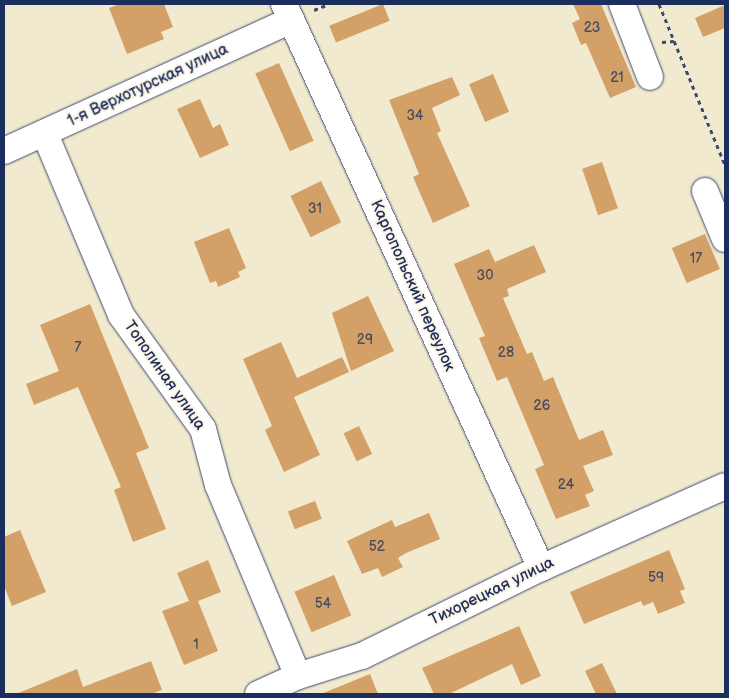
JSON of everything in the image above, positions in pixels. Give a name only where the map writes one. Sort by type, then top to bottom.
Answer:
[{"type":"street","points":[[622,4],[650,77]]},
{"type":"street","name":"1-я Верхотурская улица","points":[[4,151],[45,134],[288,12]]},
{"type":"street","name":"Каргопольский переулок","points":[[288,12],[540,568]]},
{"type":"street","name":"Тополиная улица","points":[[45,134],[120,314],[203,428],[218,485],[298,676]]},
{"type":"street","points":[[705,191],[725,239]]},
{"type":"street","name":"Тихорецкая улица","points":[[258,694],[298,676],[362,656],[540,568],[725,486]]},
{"type":"path","points":[[659,4],[725,165]]},
{"type":"building","points":[[120,4],[164,4],[173,27],[161,32],[164,39],[127,54],[109,8]]},
{"type":"building","points":[[383,4],[390,21],[336,42],[329,26]]},
{"type":"building","points":[[573,4],[601,4],[636,87],[610,98],[586,43],[581,45],[572,23],[580,19]]},
{"type":"building","points":[[725,5],[725,28],[703,37],[695,18]]},
{"type":"building","points":[[279,63],[314,141],[290,151],[255,74]]},
{"type":"building","points":[[493,74],[509,112],[485,122],[469,84]]},
{"type":"building","points":[[452,77],[460,95],[432,108],[441,131],[437,133],[470,206],[433,223],[413,177],[419,174],[389,100]]},
{"type":"building","points":[[200,99],[213,128],[220,124],[229,145],[200,158],[177,109]]},
{"type":"building","points":[[602,162],[618,208],[598,215],[582,169]]},
{"type":"building","points":[[321,181],[341,222],[311,237],[290,196]]},
{"type":"building","points":[[229,228],[246,268],[238,272],[240,277],[218,287],[216,281],[210,283],[194,242]]},
{"type":"building","points":[[705,234],[720,269],[687,283],[672,248]]},
{"type":"building","points":[[534,245],[546,272],[507,289],[509,296],[503,298],[527,354],[532,352],[544,381],[553,377],[579,440],[603,430],[613,455],[583,466],[594,491],[585,495],[590,506],[556,519],[535,469],[544,465],[507,377],[497,381],[479,338],[485,336],[454,264],[489,249],[495,262]]},
{"type":"building","points":[[368,296],[394,351],[351,371],[332,313]]},
{"type":"building","points":[[90,304],[149,448],[136,453],[166,529],[133,542],[114,490],[121,487],[78,387],[34,405],[26,384],[59,371],[40,325]]},
{"type":"building","points":[[281,342],[297,378],[342,357],[349,372],[294,397],[320,455],[284,472],[265,430],[272,426],[243,359]]},
{"type":"building","points":[[359,426],[372,454],[357,461],[344,433]]},
{"type":"building","points":[[315,501],[322,519],[295,529],[288,511]]},
{"type":"building","points":[[429,513],[440,539],[398,558],[403,567],[382,577],[378,568],[362,574],[347,541],[392,520],[395,527]]},
{"type":"building","points":[[20,530],[46,592],[12,606],[4,586],[4,537]]},
{"type":"building","points":[[669,550],[685,589],[680,591],[685,603],[658,614],[653,602],[643,606],[641,601],[584,624],[570,592]]},
{"type":"building","points":[[208,560],[221,592],[198,601],[218,651],[184,665],[162,611],[189,601],[177,573]]},
{"type":"building","points":[[334,575],[351,616],[312,632],[294,592]]},
{"type":"building","points":[[519,626],[541,676],[521,685],[512,664],[449,694],[434,694],[422,668]]},
{"type":"building","points":[[151,661],[162,690],[151,694],[16,694],[77,669],[83,687]]},
{"type":"building","points":[[602,663],[617,694],[596,694],[585,671]]},
{"type":"building","points":[[370,674],[378,694],[321,694]]}]
